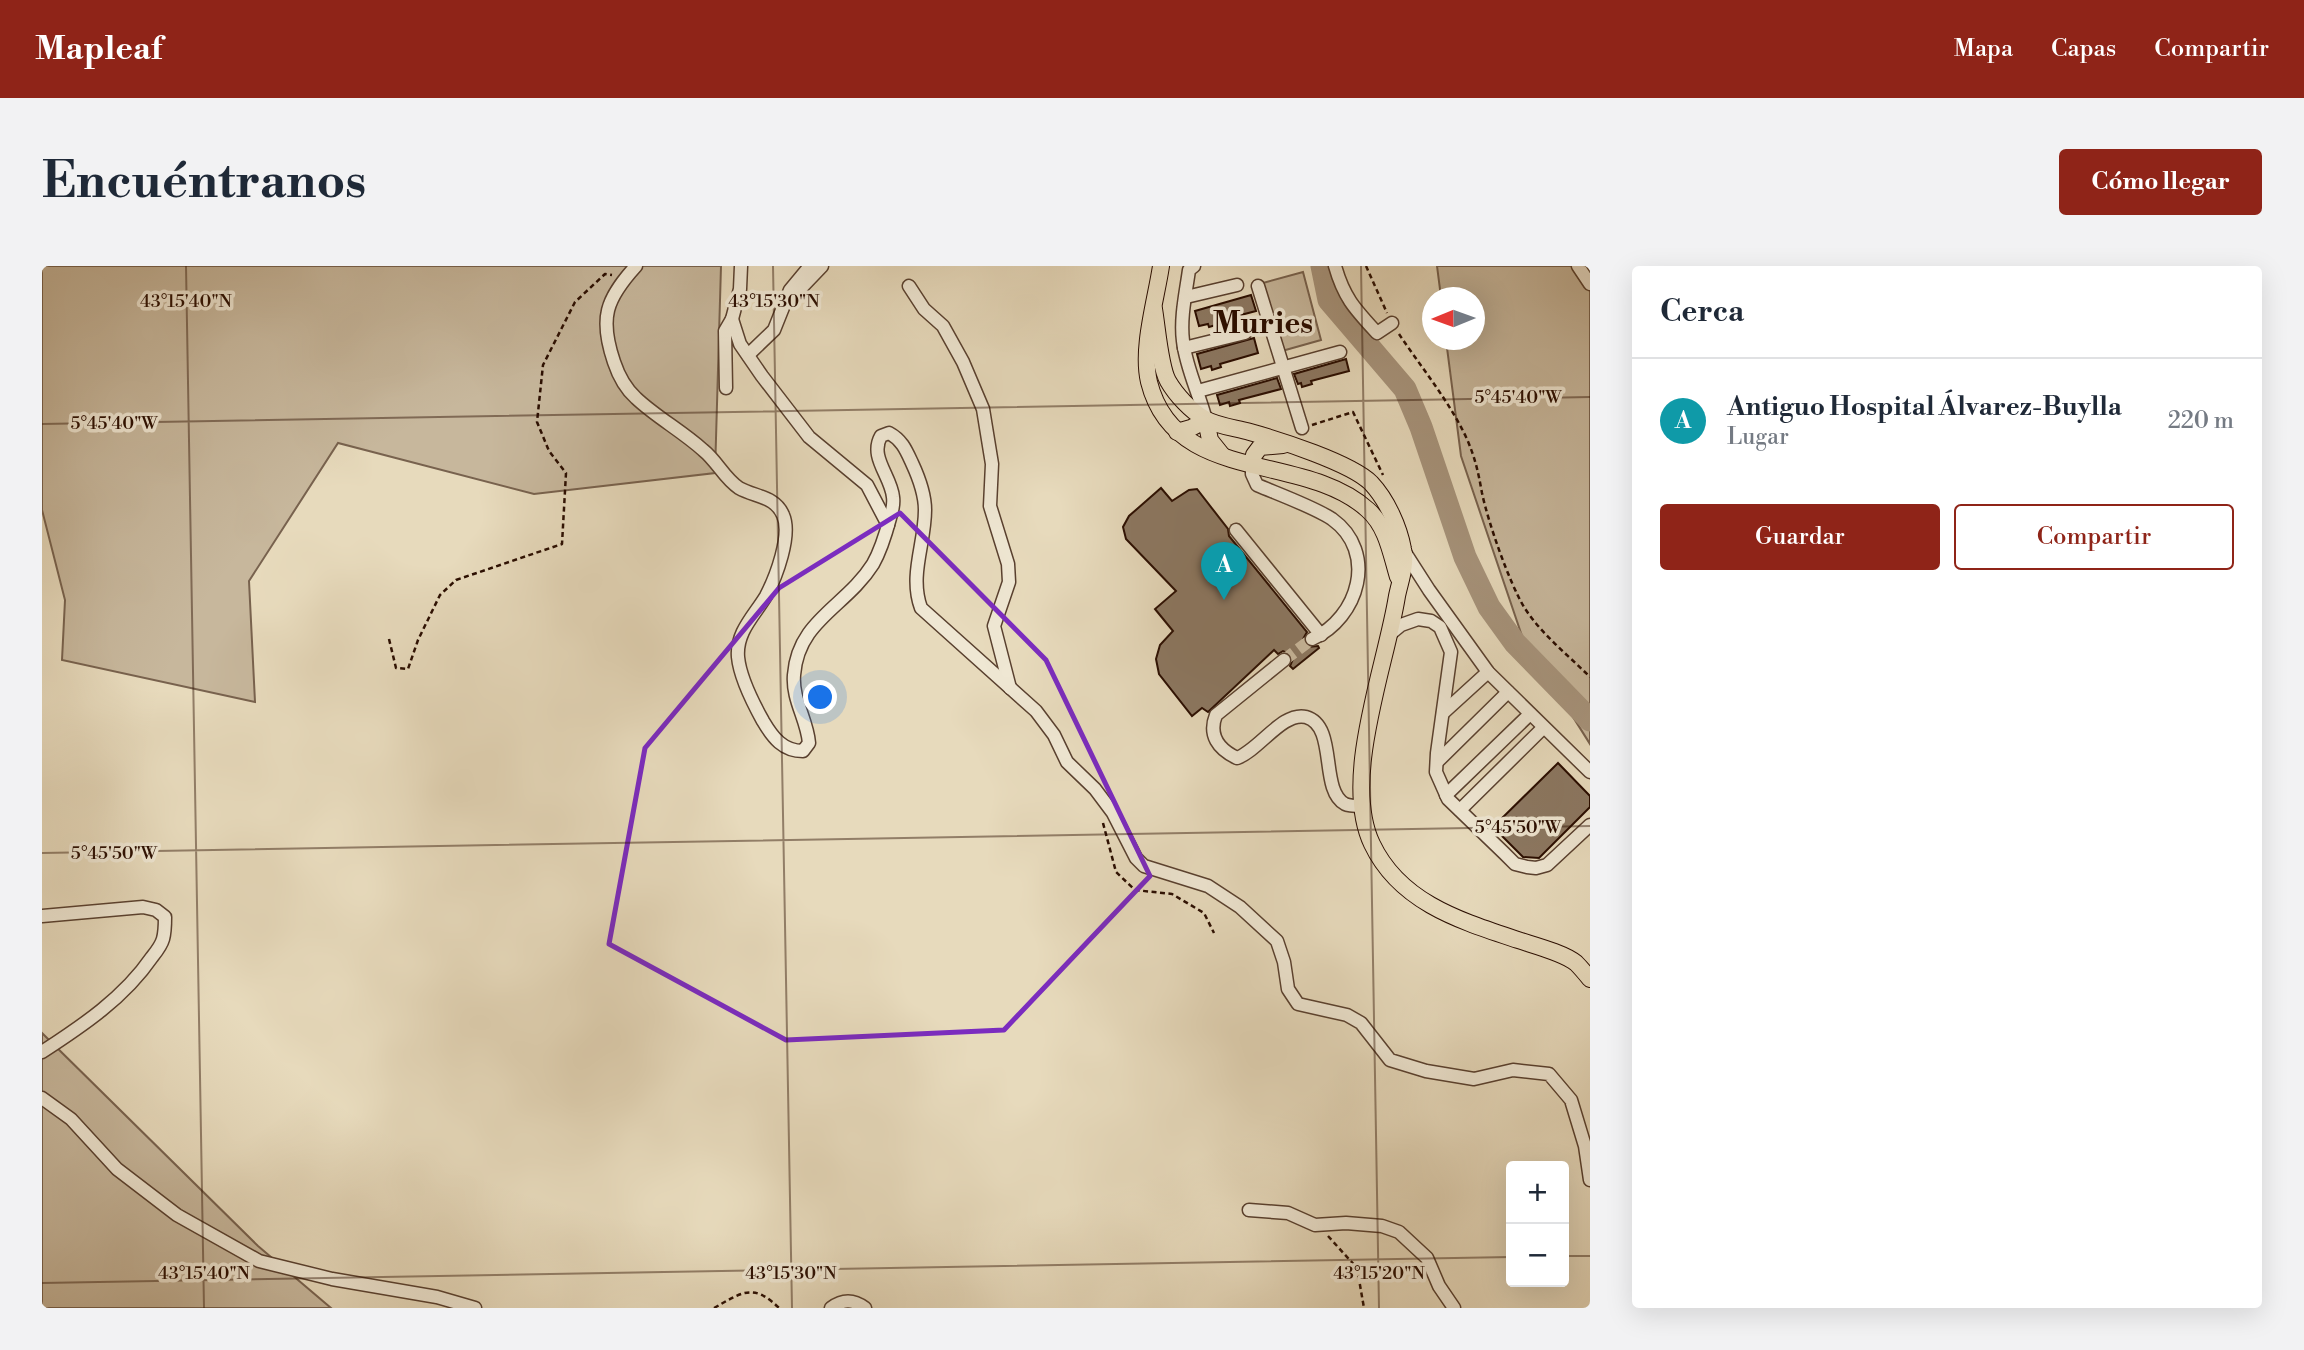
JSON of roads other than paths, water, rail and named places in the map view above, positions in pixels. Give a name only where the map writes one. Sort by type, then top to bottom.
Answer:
[{"type":"main road","points":[[1161,266],[1147,345],[1149,381],[1159,406],[1177,432],[1223,457],[1316,481],[1368,510],[1383,529],[1400,583]]},
{"type":"main road","points":[[1154,309],[1167,380],[1187,404],[1206,420],[1292,446],[1343,466],[1370,482],[1388,506],[1404,551],[1390,634],[1364,752],[1361,806],[1373,845],[1394,875],[1421,900],[1442,913],[1574,961],[1590,979]]},
{"type":"main road","points":[[1177,432],[1206,420]]},
{"type":"main road","points":[[1206,420],[1210,440],[1223,457]]},
{"type":"main road","points":[[1252,465],[1254,454],[1260,447],[1272,444],[1292,446]]},
{"type":"street","points":[[636,266],[625,278],[609,305],[604,324],[618,373],[634,397],[706,452],[722,473],[740,488],[770,500],[782,511],[787,525],[777,569],[767,594],[745,626],[739,643],[738,659],[767,727],[780,745],[793,751],[803,751],[809,743],[794,688],[794,673],[801,642],[809,631],[841,603],[873,563],[888,525],[894,500],[876,447],[881,436],[889,433],[899,439],[904,447],[923,489],[925,510],[915,574],[916,594],[921,608],[1036,711],[1054,735],[1067,762],[1113,813],[1136,858],[1144,866],[1208,886],[1240,907],[1277,941],[1284,962],[1288,989],[1298,1004],[1347,1015],[1361,1023],[1390,1060],[1426,1071],[1474,1079],[1513,1070],[1549,1074],[1571,1100],[1585,1146],[1590,1180]]},
{"type":"street","points":[[726,387],[725,331],[732,319],[740,289],[741,266]]},
{"type":"street","points":[[748,355],[774,330],[790,290],[810,266]]},
{"type":"street","points":[[783,307],[821,266]]},
{"type":"street","points":[[1194,266],[1189,270],[1182,338],[1206,420]]},
{"type":"street","points":[[1335,266],[1341,289],[1377,333],[1392,323]]},
{"type":"street","points":[[1578,266],[1590,284]]},
{"type":"street","points":[[1186,297],[1237,285]]},
{"type":"street","points":[[909,286],[924,309],[943,326],[984,409],[992,464],[990,506],[1007,564],[1009,582],[994,626],[1011,689]]},
{"type":"street","points":[[1258,286],[1302,428]]},
{"type":"street","points":[[732,319],[740,344],[809,437],[867,485],[888,525]]},
{"type":"street","points":[[1184,348],[1245,333]]},
{"type":"street","points":[[1198,391],[1340,352]]},
{"type":"street","points":[[1236,530],[1316,637],[1329,629],[1356,595],[1359,567],[1350,537],[1332,519],[1257,485],[1252,474],[1252,465]]},
{"type":"street","points":[[1404,551],[1488,672],[1590,772]]},
{"type":"street","points":[[1390,634],[1418,619],[1431,621],[1440,627],[1451,652],[1436,772],[1446,795],[1516,864],[1536,868],[1555,860],[1590,825]]},
{"type":"street","points":[[1449,666],[1471,649]]},
{"type":"street","points":[[1284,660],[1216,715],[1212,733],[1228,754],[1237,758],[1258,746],[1283,722],[1294,717],[1305,717],[1320,728],[1335,793],[1345,804],[1361,806]]},
{"type":"street","points":[[1443,713],[1488,672]]},
{"type":"street","points":[[1437,762],[1508,692]]},
{"type":"street","points":[[1446,795],[1530,714]]},
{"type":"street","points":[[1460,810],[1543,727]]},
{"type":"street","points":[[42,916],[143,907],[156,910],[165,918],[165,928],[163,941],[146,966],[118,997],[42,1052]]},
{"type":"street","points":[[42,1098],[71,1119],[117,1170],[177,1215],[259,1261],[332,1279],[437,1297],[475,1308]]},
{"type":"street","points":[[1249,1210],[1288,1213],[1319,1229],[1346,1223],[1382,1226],[1399,1233],[1426,1258],[1439,1286],[1454,1308]]},
{"type":"street","points":[[831,1308],[840,1301],[850,1300],[865,1308]]},
{"type":"waterway","points":[[1322,266],[1329,300],[1405,389],[1421,427],[1465,557],[1489,607],[1515,643],[1590,720]]},
{"type":"tunnel","points":[[1284,660],[1312,639]]},
{"type":"place","name":"Antiguo Hospital Álvarez-Buylla","points":[[1224,600]]},
{"type":"district","name":"Muries","points":[[1263,323]]}]
